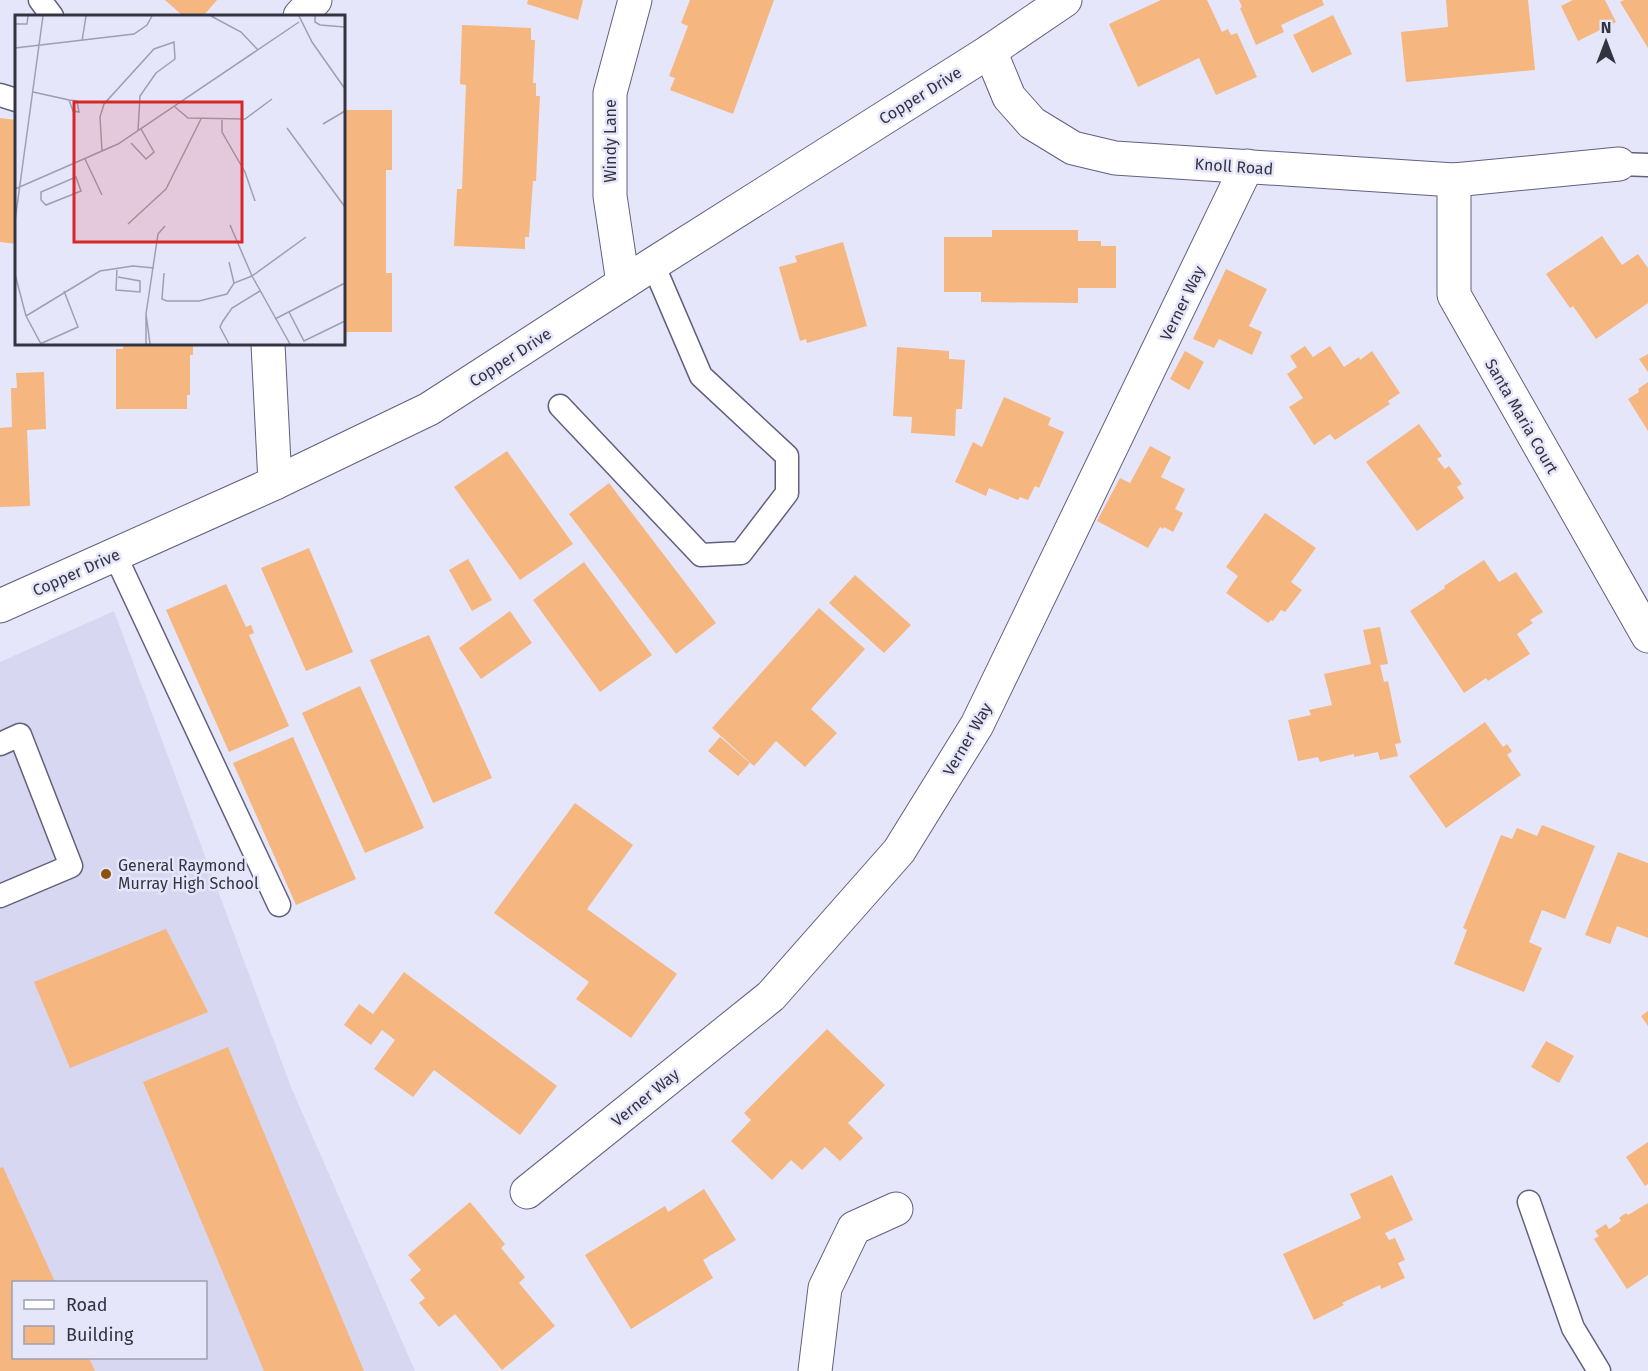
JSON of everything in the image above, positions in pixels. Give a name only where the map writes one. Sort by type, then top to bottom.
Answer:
[{"type":"street","points":[[301,15],[315,0]]},
{"type":"street","name":"Windy Lane","points":[[623,284],[610,196],[610,93],[635,0]]},
{"type":"street","points":[[990,51],[1065,0]]},
{"type":"street","name":"Copper Drive","points":[[0,606],[275,483],[429,409],[990,51]]},
{"type":"street","name":"Knoll Road","points":[[990,51],[1009,97],[1032,123],[1073,148],[1114,158],[1454,180],[1634,164]]},
{"type":"street","name":"Verner Way","points":[[527,1192],[771,996],[899,851],[977,725],[1247,166]]},
{"type":"street","name":"Santa Maria Court","points":[[1454,180],[1454,295],[1648,636]]},
{"type":"street","points":[[268,345],[275,483]]},
{"type":"street","points":[[815,1371],[825,1288],[854,1228],[896,1209]]},
{"type":"lane","points":[[40,0],[51,15]]},
{"type":"lane","points":[[0,95],[15,100]]},
{"type":"lane","points":[[560,406],[701,555],[741,553],[787,493],[788,456],[701,376],[653,264]]},
{"type":"lane","points":[[115,555],[279,905]]},
{"type":"lane","points":[[0,744],[20,735],[71,866],[0,896]]},
{"type":"lane","points":[[1529,1203],[1573,1328],[1599,1371]]},
{"type":"shaded area","name":"General Raymond Murray High School","points":[[114,611],[291,1087],[415,1371],[0,1371],[0,662]]},
{"type":"building","points":[[165,0],[217,0],[204,15],[182,15]]},
{"type":"building","points":[[528,0],[583,0],[578,20],[527,4]]},
{"type":"building","points":[[690,0],[774,0],[733,114],[670,90],[675,78],[669,76],[688,26],[681,23]]},
{"type":"building","points":[[1161,0],[1207,0],[1222,32],[1228,29],[1231,35],[1237,33],[1257,77],[1216,95],[1199,58],[1138,87],[1109,24]]},
{"type":"building","points":[[1239,0],[1322,0],[1324,5],[1281,25],[1284,32],[1256,45],[1240,8],[1242,7]]},
{"type":"building","points":[[1446,0],[1528,0],[1535,70],[1406,82],[1401,32],[1448,27]]},
{"type":"building","points":[[1573,0],[1605,0],[1616,22],[1578,41],[1561,6]]},
{"type":"building","points":[[1648,0],[1648,48],[1620,2]]},
{"type":"building","points":[[1333,15],[1352,54],[1312,73],[1293,35]]},
{"type":"building","points":[[462,25],[531,28],[531,40],[535,40],[533,83],[536,83],[536,96],[540,96],[536,181],[533,181],[529,237],[525,237],[525,249],[454,246],[457,189],[462,189],[466,85],[460,84]]},
{"type":"building","points":[[345,110],[392,110],[392,170],[386,170],[386,273],[392,273],[392,332],[345,332]]},
{"type":"building","points":[[0,118],[15,120],[15,244],[0,242]]},
{"type":"building","points":[[992,230],[1078,230],[1078,241],[1101,241],[1101,246],[1116,246],[1116,288],[1078,288],[1078,303],[981,302],[981,292],[944,292],[944,237],[992,237]]},
{"type":"building","points":[[1602,236],[1622,265],[1638,254],[1648,268],[1648,303],[1596,339],[1573,306],[1570,308],[1546,274]]},
{"type":"building","points":[[843,242],[867,326],[807,343],[806,339],[800,341],[779,267],[797,262],[795,256]]},
{"type":"building","points":[[1226,269],[1267,289],[1249,326],[1262,332],[1252,355],[1219,339],[1214,348],[1193,339]]},
{"type":"building","points":[[123,345],[193,345],[193,355],[190,355],[190,395],[187,395],[187,409],[116,409],[116,349],[123,349]]},
{"type":"building","points":[[1305,346],[1313,357],[1330,346],[1344,367],[1359,357],[1360,360],[1372,351],[1400,393],[1388,401],[1390,404],[1335,440],[1330,434],[1314,445],[1289,407],[1303,398],[1287,374],[1297,367],[1290,356]]},
{"type":"building","points":[[897,347],[949,351],[949,359],[965,360],[962,409],[956,409],[955,436],[911,433],[912,417],[893,416]]},
{"type":"building","points":[[1185,351],[1204,362],[1189,390],[1170,379]]},
{"type":"building","points":[[1648,354],[1648,372],[1639,359]]},
{"type":"building","points":[[44,372],[46,429],[27,430],[30,506],[0,507],[0,428],[12,427],[11,388],[17,388],[16,373]]},
{"type":"building","points":[[1648,382],[1648,431],[1628,399]]},
{"type":"building","points":[[1004,397],[1051,418],[1048,425],[1064,432],[1039,488],[1035,486],[1028,500],[1020,497],[1018,500],[989,488],[986,496],[955,482],[973,442],[982,447]]},
{"type":"building","points":[[1419,424],[1442,456],[1437,459],[1445,469],[1449,466],[1462,484],[1457,487],[1464,498],[1417,531],[1366,462]]},
{"type":"building","points":[[1150,446],[1171,457],[1161,477],[1185,489],[1175,509],[1183,513],[1173,532],[1160,527],[1148,548],[1097,521],[1120,478],[1130,483]]},
{"type":"building","points":[[507,451],[573,544],[520,580],[454,487]]},
{"type":"building","points":[[609,483],[716,623],[676,654],[569,514]]},
{"type":"building","points":[[1265,513],[1316,548],[1291,582],[1302,590],[1285,612],[1281,610],[1273,621],[1268,623],[1226,593],[1238,576],[1226,567]]},
{"type":"building","points":[[309,548],[353,652],[306,671],[261,568]]},
{"type":"building","points":[[468,559],[492,600],[472,611],[449,570]]},
{"type":"building","points":[[1484,560],[1499,582],[1516,572],[1543,612],[1530,620],[1533,623],[1517,634],[1530,654],[1488,681],[1486,678],[1464,693],[1410,611]]},
{"type":"building","points":[[584,562],[652,655],[600,692],[533,600]]},
{"type":"building","points":[[855,575],[911,625],[884,653],[829,603]]},
{"type":"building","points":[[226,584],[246,627],[251,625],[254,633],[249,635],[289,726],[229,752],[166,610]]},
{"type":"building","points":[[819,608],[865,649],[811,709],[837,733],[805,767],[776,741],[754,766],[712,728]]},
{"type":"building","points":[[510,611],[532,643],[481,679],[459,648]]},
{"type":"building","points":[[1380,627],[1388,664],[1380,665],[1384,682],[1388,681],[1401,743],[1395,744],[1398,756],[1380,760],[1378,752],[1354,757],[1354,754],[1320,762],[1318,757],[1298,761],[1288,720],[1311,715],[1309,710],[1332,705],[1324,674],[1371,664],[1363,630]]},
{"type":"building","points":[[429,635],[492,778],[433,803],[370,660]]},
{"type":"building","points":[[360,686],[424,828],[365,853],[302,713]]},
{"type":"building","points":[[1485,722],[1503,747],[1507,744],[1512,751],[1507,755],[1521,775],[1446,828],[1409,776]]},
{"type":"building","points":[[293,737],[356,879],[296,905],[233,763]]},
{"type":"building","points":[[720,737],[750,763],[738,776],[708,751]]},
{"type":"building","points":[[575,803],[633,845],[587,909],[677,974],[631,1038],[576,999],[589,982],[494,913]]},
{"type":"building","points":[[1542,825],[1595,846],[1565,919],[1542,910],[1529,942],[1542,948],[1524,992],[1454,964],[1467,930],[1463,928],[1501,835],[1512,839],[1517,828],[1537,836]]},
{"type":"building","points":[[1618,852],[1648,863],[1648,938],[1617,926],[1610,944],[1585,935]]},
{"type":"building","points":[[166,929],[208,1012],[70,1068],[34,982]]},
{"type":"building","points":[[404,972],[557,1086],[520,1135],[434,1070],[413,1097],[374,1069],[395,1040],[382,1030],[371,1045],[344,1025],[359,1004],[373,1014]]},
{"type":"building","points":[[1648,1011],[1648,1026],[1641,1016]]},
{"type":"building","points":[[827,1029],[885,1085],[848,1123],[863,1138],[840,1161],[825,1147],[802,1170],[791,1160],[772,1180],[731,1141],[751,1120],[744,1113]]},
{"type":"building","points":[[1546,1041],[1574,1056],[1559,1083],[1531,1067]]},
{"type":"building","points":[[228,1047],[364,1371],[264,1371],[143,1082]]},
{"type":"building","points":[[1648,1142],[1648,1184],[1645,1186],[1626,1157]]},
{"type":"building","points":[[3,1167],[55,1281],[12,1281],[12,1359],[89,1359],[95,1371],[0,1371],[0,1168]]},
{"type":"building","points":[[1392,1175],[1413,1220],[1385,1233],[1389,1240],[1395,1238],[1405,1260],[1398,1263],[1405,1278],[1381,1289],[1380,1285],[1342,1303],[1344,1305],[1314,1320],[1283,1254],[1361,1218],[1350,1194]]},
{"type":"building","points":[[704,1189],[736,1240],[703,1260],[713,1278],[631,1329],[585,1255],[665,1206],[668,1212]]},
{"type":"building","points":[[470,1202],[505,1244],[501,1248],[525,1277],[519,1283],[555,1326],[502,1370],[455,1314],[439,1327],[419,1303],[425,1298],[410,1280],[421,1270],[408,1255]]},
{"type":"building","points":[[1648,1203],[1648,1275],[1627,1289],[1594,1239],[1599,1236],[1595,1231],[1606,1224],[1609,1229],[1621,1221],[1619,1218],[1626,1213],[1628,1215]]},
{"type":"place","name":"General Raymond Murray High School","points":[[106,874]]}]
